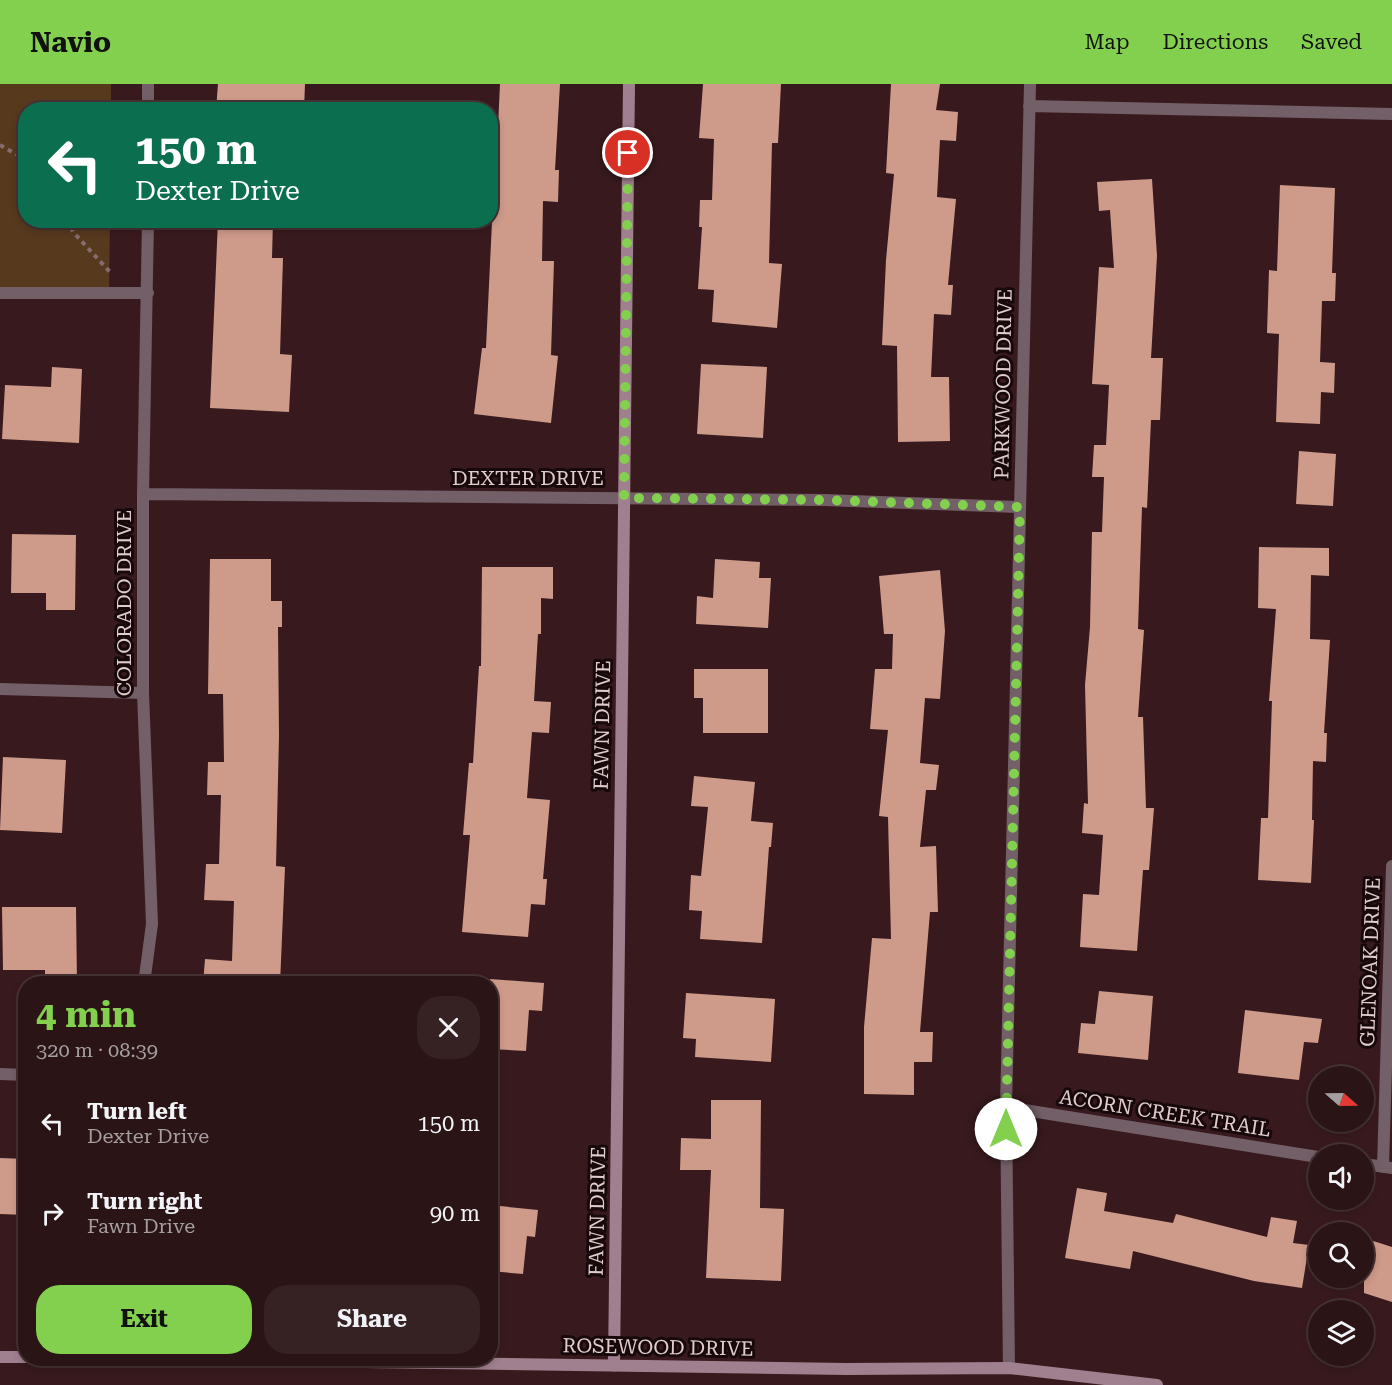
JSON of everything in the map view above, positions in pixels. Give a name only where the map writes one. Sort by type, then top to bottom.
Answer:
[{"type":"street","points":[[148,84],[148,102]]},
{"type":"street","name":"FAWN DRIVE","points":[[614,1366],[629,84]]},
{"type":"street","name":"PARKWOOD DRIVE","points":[[1009,1368],[1006,1107],[1030,84]]},
{"type":"street","points":[[1029,106],[1392,114]]},
{"type":"street","name":"COLORADO DRIVE","points":[[145,976],[152,924],[143,693],[143,494],[148,228]]},
{"type":"street","points":[[0,293],[148,293]]},
{"type":"street","name":"DEXTER DRIVE","points":[[143,494],[824,500],[1020,507]]},
{"type":"street","points":[[0,689],[143,693]]},
{"type":"street","name":"GLENOAK DRIVE","points":[[1388,1167],[1392,866]]},
{"type":"street","points":[[0,1074],[18,1075]]},
{"type":"street","name":"ACORN CREEK TRAIL","points":[[1006,1107],[1308,1155]]},
{"type":"street","points":[[0,1357],[18,1357]]},
{"type":"street","name":"ROSEWOOD DRIVE","points":[[498,1364],[846,1369],[1009,1368],[1157,1385]]},
{"type":"path","points":[[0,145],[18,155]]},
{"type":"path","points":[[71,228],[110,272]]},
{"type":"shaded area","points":[[0,84],[111,84],[111,102],[18,102],[18,228],[110,228],[109,293],[0,293]]},
{"type":"building","points":[[218,84],[305,84],[304,102],[217,102]]},
{"type":"building","points":[[500,84],[560,84],[555,170],[559,170],[558,202],[543,201],[542,261],[554,261],[551,355],[558,356],[551,423],[474,414],[482,348],[486,348],[492,228],[498,228]]},
{"type":"building","points":[[703,84],[781,84],[778,143],[772,143],[769,263],[782,264],[777,328],[712,322],[714,290],[698,289],[702,227],[699,227],[700,200],[712,200],[714,139],[699,138]]},
{"type":"building","points":[[891,84],[940,84],[936,110],[958,112],[956,141],[940,140],[937,197],[956,199],[948,285],[953,285],[951,315],[934,314],[931,377],[949,377],[950,441],[898,442],[897,346],[882,345],[886,260],[894,174],[886,173]]},
{"type":"building","points":[[1152,179],[1157,256],[1151,358],[1163,358],[1160,420],[1151,420],[1147,508],[1142,507],[1138,629],[1144,630],[1138,717],[1143,717],[1146,808],[1154,808],[1149,870],[1143,870],[1137,951],[1080,947],[1083,894],[1099,895],[1103,835],[1082,833],[1084,803],[1088,804],[1085,685],[1090,627],[1092,532],[1102,532],[1104,477],[1092,477],[1094,445],[1106,445],[1109,385],[1092,384],[1099,267],[1114,268],[1110,210],[1099,211],[1097,182]]},
{"type":"building","points":[[1280,185],[1335,188],[1332,273],[1336,273],[1335,301],[1322,301],[1320,362],[1335,363],[1334,393],[1321,392],[1320,424],[1276,422],[1279,334],[1267,333],[1269,270],[1277,271]]},
{"type":"building","points":[[218,228],[273,228],[272,258],[283,258],[280,354],[292,355],[289,412],[210,408]]},
{"type":"building","points":[[701,364],[767,367],[763,438],[697,434]]},
{"type":"building","points":[[52,367],[82,369],[79,443],[2,439],[5,385],[51,387]]},
{"type":"building","points":[[1299,451],[1336,454],[1333,506],[1296,504]]},
{"type":"building","points":[[12,534],[76,535],[75,610],[46,610],[46,593],[11,593]]},
{"type":"building","points":[[1259,547],[1329,548],[1329,576],[1311,575],[1310,639],[1330,640],[1324,733],[1327,733],[1326,762],[1313,761],[1312,820],[1314,820],[1311,883],[1258,880],[1261,818],[1268,818],[1272,701],[1269,701],[1276,609],[1258,608]]},
{"type":"building","points":[[210,559],[271,559],[271,601],[282,601],[282,627],[278,627],[279,736],[276,866],[285,867],[280,976],[204,976],[205,959],[232,961],[234,901],[204,900],[206,864],[219,864],[221,795],[207,795],[208,762],[224,762],[223,694],[208,694]]},
{"type":"building","points":[[715,559],[760,562],[759,578],[771,578],[768,628],[696,624],[697,596],[713,598]]},
{"type":"building","points":[[482,567],[553,567],[553,599],[541,598],[541,634],[538,634],[534,701],[551,702],[549,733],[532,732],[527,798],[550,800],[543,879],[547,879],[545,905],[531,904],[528,937],[462,932],[470,835],[463,835],[469,763],[473,763],[479,666],[481,666]]},
{"type":"building","points":[[940,570],[945,631],[940,699],[925,698],[920,763],[939,765],[936,790],[926,790],[920,847],[936,846],[938,912],[930,912],[920,1032],[933,1032],[932,1062],[914,1062],[914,1095],[864,1094],[864,1027],[872,938],[891,939],[888,817],[879,816],[888,730],[870,729],[875,669],[892,669],[893,634],[884,634],[879,576]]},
{"type":"building","points":[[694,669],[768,669],[768,733],[703,733],[703,698],[694,698]]},
{"type":"building","points":[[3,757],[66,760],[62,833],[0,830]]},
{"type":"building","points":[[694,776],[755,782],[751,821],[773,823],[762,943],[700,939],[702,911],[689,910],[691,875],[701,876],[708,807],[691,806]]},
{"type":"building","points":[[2,907],[76,907],[77,976],[45,976],[45,970],[3,970]]},
{"type":"building","points":[[498,980],[544,983],[542,1011],[529,1010],[526,1051],[498,1049]]},
{"type":"building","points":[[1099,991],[1153,996],[1148,1060],[1078,1053],[1081,1023],[1095,1024]]},
{"type":"building","points":[[686,993],[775,999],[771,1062],[695,1057],[696,1039],[683,1038]]},
{"type":"building","points":[[1245,1010],[1322,1019],[1318,1043],[1304,1042],[1299,1080],[1238,1073]]},
{"type":"building","points":[[711,1100],[761,1100],[760,1208],[784,1209],[781,1281],[706,1278],[711,1170],[680,1170],[681,1138],[711,1139]]},
{"type":"building","points":[[0,1158],[18,1159],[18,1215],[0,1214]]},
{"type":"building","points":[[1077,1188],[1107,1193],[1104,1211],[1173,1223],[1176,1214],[1267,1237],[1271,1217],[1297,1221],[1293,1243],[1308,1245],[1302,1288],[1254,1281],[1133,1251],[1130,1269],[1065,1258]]},
{"type":"building","points":[[498,1206],[538,1210],[535,1237],[527,1236],[523,1274],[498,1272]]},
{"type":"building","points":[[1374,1241],[1392,1247],[1392,1302],[1364,1293],[1364,1288],[1374,1288]]},
{"type":"route","points":[[628,153],[624,498],[824,500],[1020,507],[1006,1129]]}]
